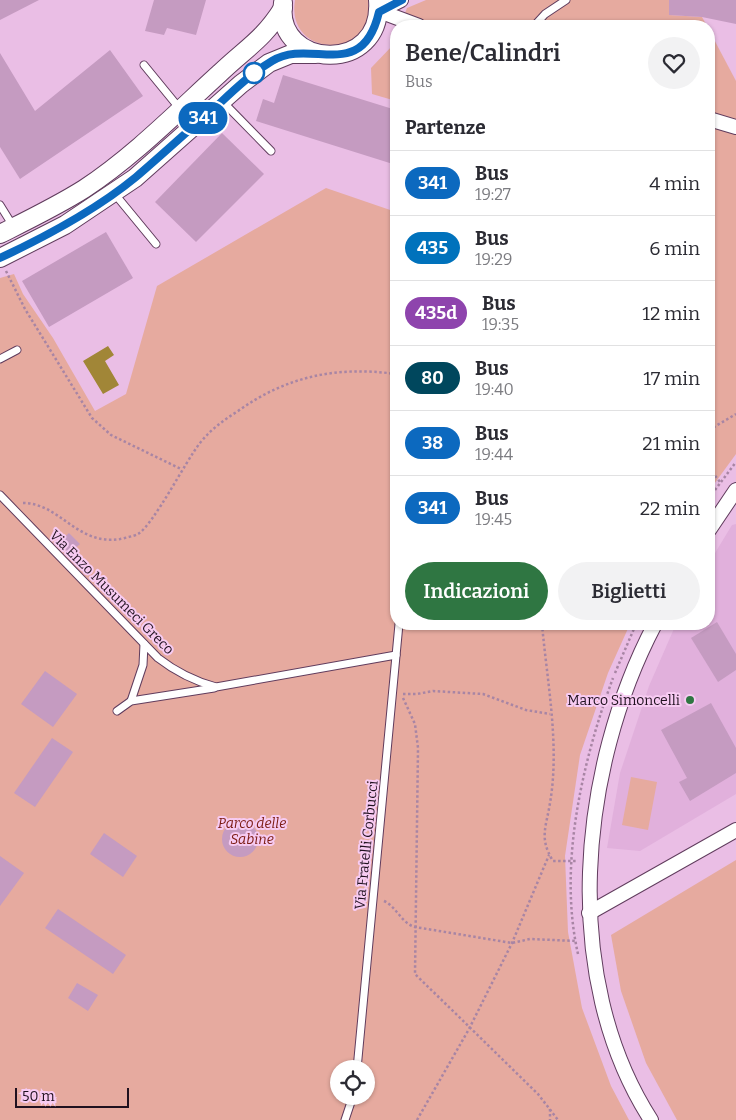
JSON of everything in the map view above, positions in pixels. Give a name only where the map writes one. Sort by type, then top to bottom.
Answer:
[{"type":"street","points":[[380,4],[402,0]]},
{"type":"street","points":[[283,4],[285,23],[292,36],[302,47],[316,54]]},
{"type":"street","points":[[7,231],[90,184],[152,136],[230,63],[261,39],[283,4]]},
{"type":"street","points":[[380,4],[408,20]]},
{"type":"street","points":[[0,258],[65,225],[135,178],[222,101],[273,60],[291,54],[330,56],[345,54],[358,48],[372,32],[380,4]]},
{"type":"street","points":[[715,121],[736,127]]},
{"type":"street","points":[[715,522],[736,492]]},
{"type":"street","points":[[651,1120],[634,1090],[610,1026],[600,988],[589,913],[590,861],[599,785],[613,725],[635,665],[652,630]]},
{"type":"street","points":[[589,913],[736,830]]},
{"type":"lane","points":[[540,20],[566,0]]},
{"type":"lane","points":[[144,65],[181,109]]},
{"type":"lane","points":[[222,101],[271,151]]},
{"type":"lane","points":[[114,193],[156,244]]},
{"type":"lane","points":[[0,205],[7,231]]},
{"type":"lane","points":[[0,360],[17,350]]},
{"type":"lane","name":"Via Enzo Musumeci Greco","points":[[0,495],[158,658],[176,672],[216,687]]},
{"type":"lane","name":"Via Fratelli Corbucci","points":[[358,1060],[398,630]]},
{"type":"lane","points":[[131,701],[143,665],[144,644]]},
{"type":"lane","points":[[116,711],[131,701],[396,655]]},
{"type":"lane","points":[[345,1120],[350,1105]]},
{"type":"path","points":[[0,258],[25,309],[92,418],[111,436],[181,469]]},
{"type":"path","points":[[13,508],[20,503],[32,503],[45,508],[92,538],[120,539],[138,534],[148,524],[181,469],[214,427],[252,400],[312,375],[342,371],[390,373]]},
{"type":"path","points":[[715,426],[736,414]]},
{"type":"path","points":[[715,489],[736,462]]},
{"type":"path","points":[[715,476],[720,482]]},
{"type":"path","points":[[543,630],[554,765],[544,837],[549,855],[553,861],[590,861]]},
{"type":"path","points":[[550,714],[526,710],[483,694],[433,691],[417,694],[400,694],[415,724],[418,748],[415,974],[469,1029],[538,1094],[558,1120]]},
{"type":"path","points":[[417,1120],[469,1029],[512,943],[549,855]]},
{"type":"path","points":[[374,897],[389,903],[407,924],[415,927],[512,943],[530,939],[576,941]]},
{"type":"path","points":[[550,1109],[550,1120]]},
{"type":"shaded area","points":[[108,346],[114,355],[105,361],[119,385],[103,394],[83,361]]},
{"type":"shaded area","name":"Marco Simoncelli","points":[[736,524],[736,794],[640,851],[607,848],[620,773],[649,686],[673,630],[715,630],[715,553],[732,525]]},
{"type":"green space","points":[[295,0],[368,0],[368,19],[360,33],[347,42],[332,45],[317,42],[304,34],[296,20]]},
{"type":"green space","points":[[426,0],[669,0],[669,15],[702,17],[704,20],[402,20],[407,8]]},
{"type":"green space","points":[[715,41],[736,81],[736,454],[715,483]]},
{"type":"green space","points":[[390,48],[390,99],[372,94],[371,68]]},
{"type":"green space","name":"Parco delle Sabine","points":[[326,188],[390,210],[390,630],[627,630],[608,673],[580,755],[565,856],[568,932],[582,1008],[611,1086],[629,1120],[0,1120],[0,278],[14,274],[23,294],[53,338],[95,411],[126,394],[157,286]]},
{"type":"green space","points":[[631,777],[657,782],[648,830],[622,825]]},
{"type":"green space","points":[[736,860],[736,1120],[677,1120],[646,1063],[621,991],[611,935]]},
{"type":"building","points":[[0,0],[39,0],[0,20]]},
{"type":"building","points":[[154,0],[206,0],[196,35],[167,28],[164,35],[145,31]]},
{"type":"building","points":[[669,0],[736,0],[736,24],[702,17],[669,15]]},
{"type":"building","points":[[110,50],[143,96],[20,179],[0,147],[0,53],[35,111]]},
{"type":"building","points":[[283,75],[390,108],[390,163],[256,121],[263,99],[274,103]]},
{"type":"building","points":[[222,133],[264,174],[196,242],[155,202]]},
{"type":"building","points":[[106,232],[133,278],[49,327],[22,281]]},
{"type":"building","points":[[69,533],[80,544],[69,554],[58,543]]},
{"type":"building","points":[[717,622],[736,654],[736,670],[718,682],[691,638],[704,630],[715,630],[715,623]]},
{"type":"building","points":[[45,671],[77,694],[53,727],[21,704]]},
{"type":"building","points":[[711,703],[736,748],[736,773],[690,801],[679,782],[687,778],[661,730]]},
{"type":"building","points":[[52,738],[73,752],[35,807],[14,793]]},
{"type":"building","points":[[240,821],[247,822],[253,826],[257,832],[257,846],[253,852],[247,856],[240,857],[233,856],[227,852],[223,846],[222,839],[223,832],[227,826],[233,822]]},
{"type":"building","points":[[104,833],[137,856],[123,877],[90,854]]},
{"type":"building","points":[[0,856],[24,873],[0,906]]},
{"type":"building","points":[[58,909],[126,955],[113,974],[45,928]]},
{"type":"building","points":[[77,983],[98,995],[88,1011],[68,998]]},
{"type":"bus line","name":"341","points":[[0,258],[65,225],[124,186],[241,84],[273,60],[291,54],[330,56],[345,54],[358,48],[376,26],[379,12],[402,0]]},
{"type":"place","name":"Marco Simoncelli","points":[[690,700]]}]
